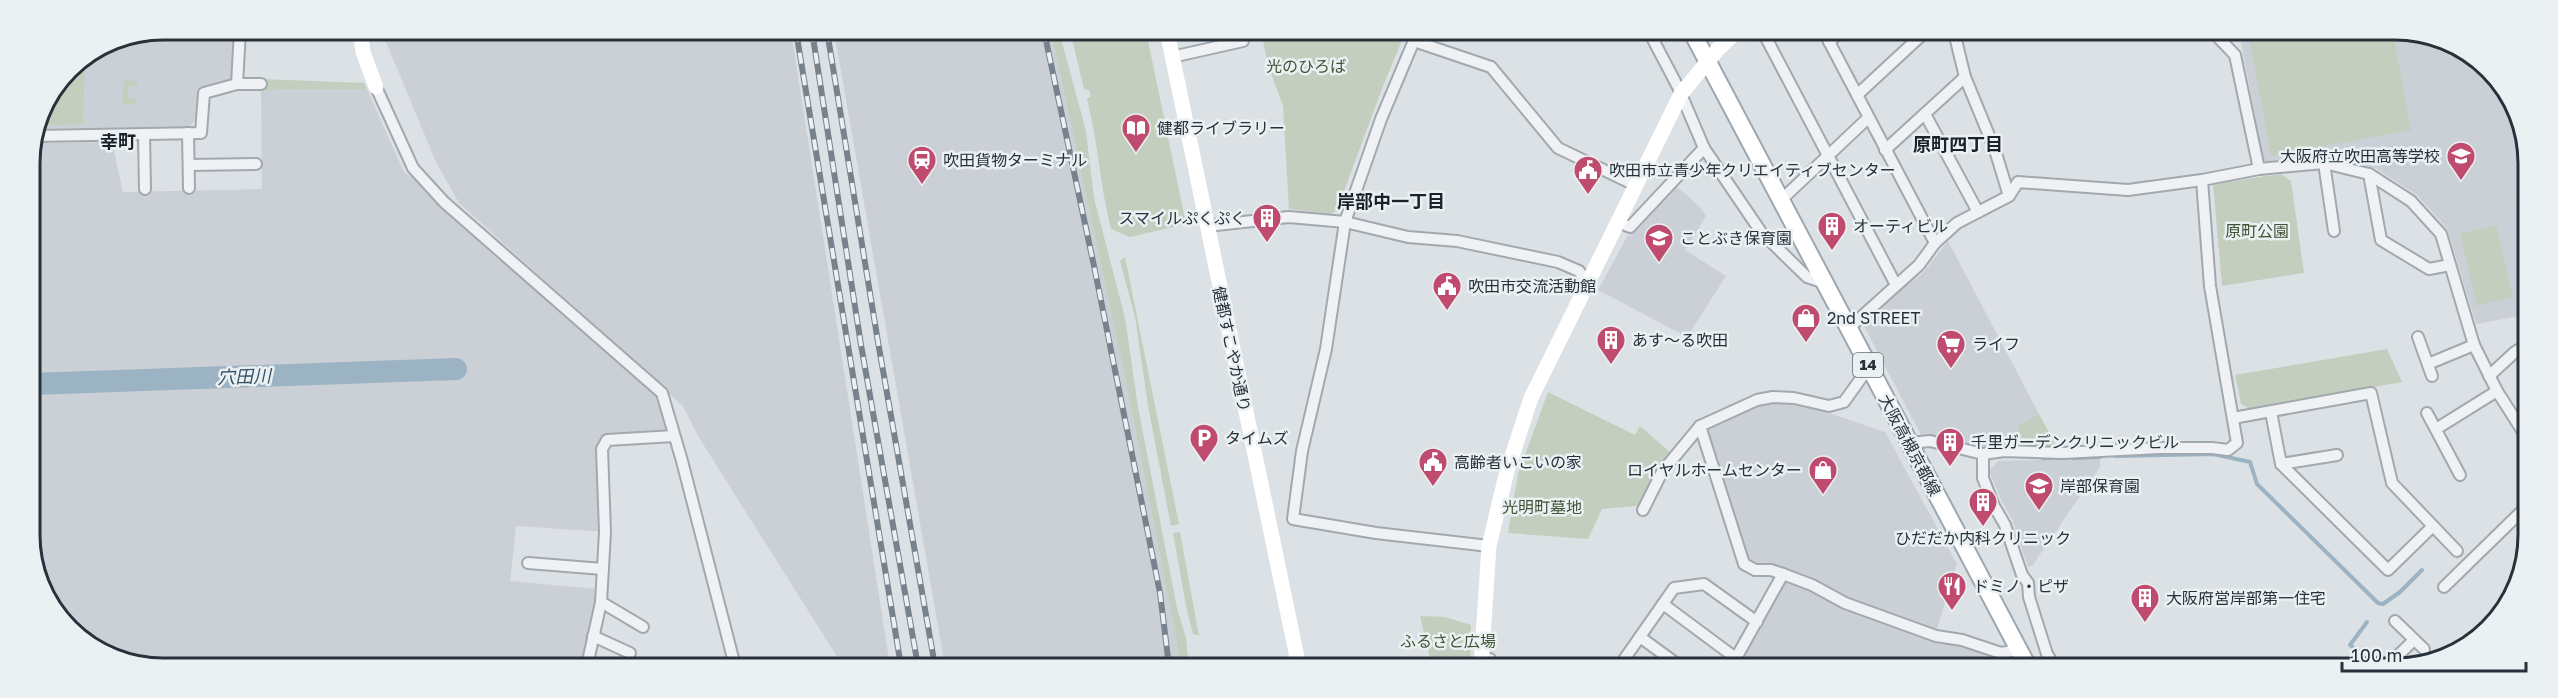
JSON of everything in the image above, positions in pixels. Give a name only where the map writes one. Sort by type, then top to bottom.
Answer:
[{"type":"main road","name":"大阪高槻京都線","points":[[1696,40],[2023,657]]},
{"type":"street","points":[[1414,40],[1381,119],[1344,222],[1326,349],[1302,451],[1293,519],[1386,535],[1489,546]]},
{"type":"street","points":[[1427,40],[1491,67],[1558,148],[1635,184]]},
{"type":"street","points":[[1653,40],[1681,94],[1704,148],[1761,232],[1807,277],[1825,283]]},
{"type":"street","points":[[1483,657],[1489,546],[1507,471],[1531,398],[1681,94],[1728,40]]},
{"type":"street","points":[[1767,40],[1896,285]]},
{"type":"street","points":[[1829,40],[1935,243]]},
{"type":"street","points":[[1857,95],[1916,40]]},
{"type":"street","points":[[1956,40],[1965,77],[1995,150],[2008,196]]},
{"type":"street","points":[[2221,40],[2235,55],[2259,169]]},
{"type":"street","points":[[237,84],[239,41]]},
{"type":"street","points":[[361,41],[363,52],[376,87],[413,168],[444,202],[662,393],[733,658]]},
{"type":"street","name":"健都すこやか通り","points":[[1169,41],[1297,657]]},
{"type":"street","points":[[1172,57],[1227,50],[1243,41]]},
{"type":"street","points":[[1885,150],[1965,77]]},
{"type":"street","points":[[44,136],[201,132],[204,93],[237,84],[261,84]]},
{"type":"street","points":[[1925,114],[1978,212]]},
{"type":"street","points":[[1780,201],[1868,118]]},
{"type":"street","points":[[188,133],[189,188]]},
{"type":"street","points":[[144,134],[145,189]]},
{"type":"street","points":[[1618,222],[1630,227],[1704,148]]},
{"type":"street","points":[[2324,163],[2334,231]]},
{"type":"street","points":[[1849,328],[1919,265],[1935,243],[1957,223],[2008,196],[2018,182],[2128,190],[2202,180],[2259,169],[2324,163],[2369,174],[2411,201],[2441,234],[2474,345],[2497,391],[2518,421]]},
{"type":"street","points":[[189,165],[256,164]]},
{"type":"street","points":[[2369,174],[2380,240],[2429,269],[2450,265]]},
{"type":"street","points":[[1909,443],[1930,441],[1983,454],[2160,448],[2228,450],[2237,443],[2210,286],[2202,180]]},
{"type":"street","points":[[1207,226],[1288,217],[1344,222],[1408,237],[1457,241],[1558,262],[1579,271],[1587,283]]},
{"type":"street","points":[[2418,337],[2432,376]]},
{"type":"street","points":[[2428,364],[2474,345]]},
{"type":"street","points":[[2489,376],[2518,351]]},
{"type":"street","points":[[1643,510],[1662,472],[1700,426],[1757,400],[1773,397],[1794,398],[1829,406],[1844,402],[1869,367]]},
{"type":"street","points":[[2436,429],[2497,391]]},
{"type":"street","points":[[2233,418],[2371,393],[2392,483],[2457,551]]},
{"type":"street","points":[[2271,412],[2281,464],[2388,570],[2433,526]]},
{"type":"street","points":[[2427,413],[2436,429],[2448,465],[2460,475]]},
{"type":"street","points":[[1700,426],[1744,564],[1755,570],[1772,570],[1783,574],[1812,585],[1845,603],[1936,636],[1962,640],[2001,653],[2019,650]]},
{"type":"street","points":[[589,658],[601,602],[605,532],[602,449],[607,440],[674,436]]},
{"type":"street","points":[[1983,454],[1983,478],[1994,506],[2005,525],[2022,575],[2028,583],[2029,597],[2048,657]]},
{"type":"street","points":[[2281,464],[2337,455]]},
{"type":"street","points":[[2444,587],[2518,515]]},
{"type":"street","points":[[536,560],[603,569]]},
{"type":"street","points":[[1737,657],[1783,574]]},
{"type":"street","points":[[1626,657],[1674,588],[1704,584],[1757,622]]},
{"type":"street","points":[[601,602],[643,627]]},
{"type":"street","points":[[1663,604],[1727,657]]},
{"type":"street","points":[[2396,621],[2424,649]]},
{"type":"street","points":[[593,636],[630,653]]},
{"type":"street","points":[[1640,637],[1668,657]]},
{"type":"street","points":[[2396,657],[2414,640]]},
{"type":"shaded area","name":"大阪府立吹田高等学校","points":[[2241,40],[2394,40],[2434,47],[2456,57],[2469,66],[2492,89],[2508,117],[2515,140],[2518,164],[2518,316],[2476,324],[2447,228],[2417,195],[2375,168],[2324,158],[2293,158],[2264,163]]},
{"type":"shaded area","points":[[156,41],[234,41],[232,82],[197,89],[199,116],[189,127],[46,129],[53,109],[71,83],[95,61],[117,50]]},
{"type":"shaded area","points":[[386,41],[793,41],[889,658],[838,658],[698,436],[683,406],[459,203],[436,162]]},
{"type":"shaded area","points":[[836,41],[1053,41],[1127,387],[1179,658],[944,658]]},
{"type":"shaded area","points":[[367,89],[404,172],[444,202],[662,393],[674,436],[607,440],[605,532],[516,526],[510,581],[597,589],[596,610],[583,658],[164,658],[124,651],[102,641],[77,621],[57,596],[45,566],[40,534],[40,388],[457,372],[457,366],[40,380],[43,143],[112,142],[123,192],[262,189],[261,90]]},
{"type":"shaded area","name":"ことぶき保育園","points":[[1675,185],[1700,207],[1706,216],[1685,250],[1726,276],[1687,337],[1598,290],[1628,235],[1630,236],[1641,220]]},
{"type":"shaded area","name":"ライフ","points":[[1948,241],[2039,414],[2018,426],[2028,448],[1991,450],[1921,435],[1864,326],[1900,289],[1922,274]]},
{"type":"shaded area","name":"ロイヤルホームセンター","points":[[1794,401],[1885,432],[1957,564],[1936,632],[1844,598],[1795,572],[1775,565],[1755,566],[1747,560],[1704,432],[1706,427],[1758,402]]},
{"type":"shaded area","name":"岸部保育園","points":[[2100,458],[2100,467],[2032,566],[2028,567],[2012,519],[1989,471],[1998,461]]},
{"type":"shaded area","points":[[1790,578],[2001,657],[1742,657],[1783,582]]},
{"type":"green space","name":"光のひろば","points":[[1402,40],[1337,210],[1331,214],[1289,209],[1283,106],[1268,65],[1263,41]]},
{"type":"green space","points":[[2249,40],[2394,40],[2411,130],[2271,156]]},
{"type":"green space","points":[[1053,41],[1062,41],[1086,131],[1094,198],[1125,318],[1138,407],[1188,658],[1179,658],[1127,387]]},
{"type":"green space","points":[[1072,41],[1148,41],[1186,224],[1130,237],[1111,229],[1087,99],[1091,96],[1089,90],[1084,89]]},
{"type":"green space","points":[[85,70],[83,124],[47,126],[61,95]]},
{"type":"green space","points":[[262,79],[364,83],[367,89],[261,90]]},
{"type":"green space","points":[[124,80],[137,81],[137,87],[129,86],[128,98],[136,99],[135,105],[122,104]]},
{"type":"green space","name":"原町公園","points":[[2281,174],[2291,181],[2304,273],[2222,286],[2213,184]]},
{"type":"green space","points":[[2496,225],[2513,297],[2477,306],[2460,234]]},
{"type":"green space","points":[[1125,257],[1179,524],[1171,526],[1148,406],[1135,317],[1120,261]]},
{"type":"green space","points":[[2387,349],[2402,382],[2250,409],[2241,404],[2235,375]]},
{"type":"green space","name":"光明町墓地","points":[[1548,392],[1635,435],[1640,426],[1670,452],[1643,503],[1637,506],[1602,509],[1588,539],[1508,533],[1518,474]]},
{"type":"green space","points":[[2039,414],[2057,448],[2028,448],[2017,426]]},
{"type":"green space","points":[[1180,532],[1199,635],[1193,634],[1186,606],[1173,533]]},
{"type":"green space","name":"ふるさと広場","points":[[1420,616],[1445,617],[1471,625],[1470,657],[1430,657]]},
{"type":"waterway","name":"穴田川","points":[[40,384],[456,369]]},
{"type":"waterway","points":[[2116,456],[2213,454],[2250,462],[2257,484],[2378,603],[2383,604],[2400,592],[2422,570]]},
{"type":"waterway","points":[[2073,458],[2100,457]]},
{"type":"waterway","points":[[2043,458],[2060,458]]},
{"type":"waterway","points":[[2355,657],[2359,652],[2350,645],[2367,622]]},
{"type":"railway","points":[[798,41],[900,658]]},
{"type":"railway","points":[[814,41],[861,345],[917,658]]},
{"type":"railway","points":[[829,41],[878,342],[934,658]]},
{"type":"railway","points":[[1046,41],[1160,593],[1168,658]]},
{"type":"place","name":"健都ライブラリー","points":[[1136,154]]},
{"type":"place","name":"大阪府立吹田高等学校","points":[[2461,182]]},
{"type":"place","name":"吹田貨物ターミナル","points":[[922,186]]},
{"type":"place","name":"吹田市立青少年クリエイティブセンター","points":[[1588,196]]},
{"type":"place","name":"スマイルぷくぷく","points":[[1267,244]]},
{"type":"place","name":"オーティビル","points":[[1832,252]]},
{"type":"place","name":"ことぶき保育園","points":[[1659,264]]},
{"type":"place","name":"吹田市交流活動館","points":[[1447,312]]},
{"type":"place","name":"2nd STREET","points":[[1806,344]]},
{"type":"place","name":"あす～る吹田","points":[[1611,366]]},
{"type":"place","name":"ライフ","points":[[1951,370]]},
{"type":"place","name":"タイムズ","points":[[1204,464]]},
{"type":"place","name":"千里ガーデンクリニックビル","points":[[1950,468]]},
{"type":"place","name":"高齢者いこいの家","points":[[1433,488]]},
{"type":"place","name":"ロイヤルホームセンター","points":[[1823,496]]},
{"type":"place","name":"岸部保育園","points":[[2039,512]]},
{"type":"place","name":"ひだだか内科クリニック","points":[[1983,528]]},
{"type":"place","name":"ドミノ・ピザ","points":[[1952,612]]},
{"type":"place","name":"大阪府営岸部第一住宅","points":[[2145,624]]},
{"type":"district","name":"幸町","points":[[118,142]]},
{"type":"district","name":"原町四丁目","points":[[1958,145]]},
{"type":"district","name":"岸部中一丁目","points":[[1391,202]]}]
